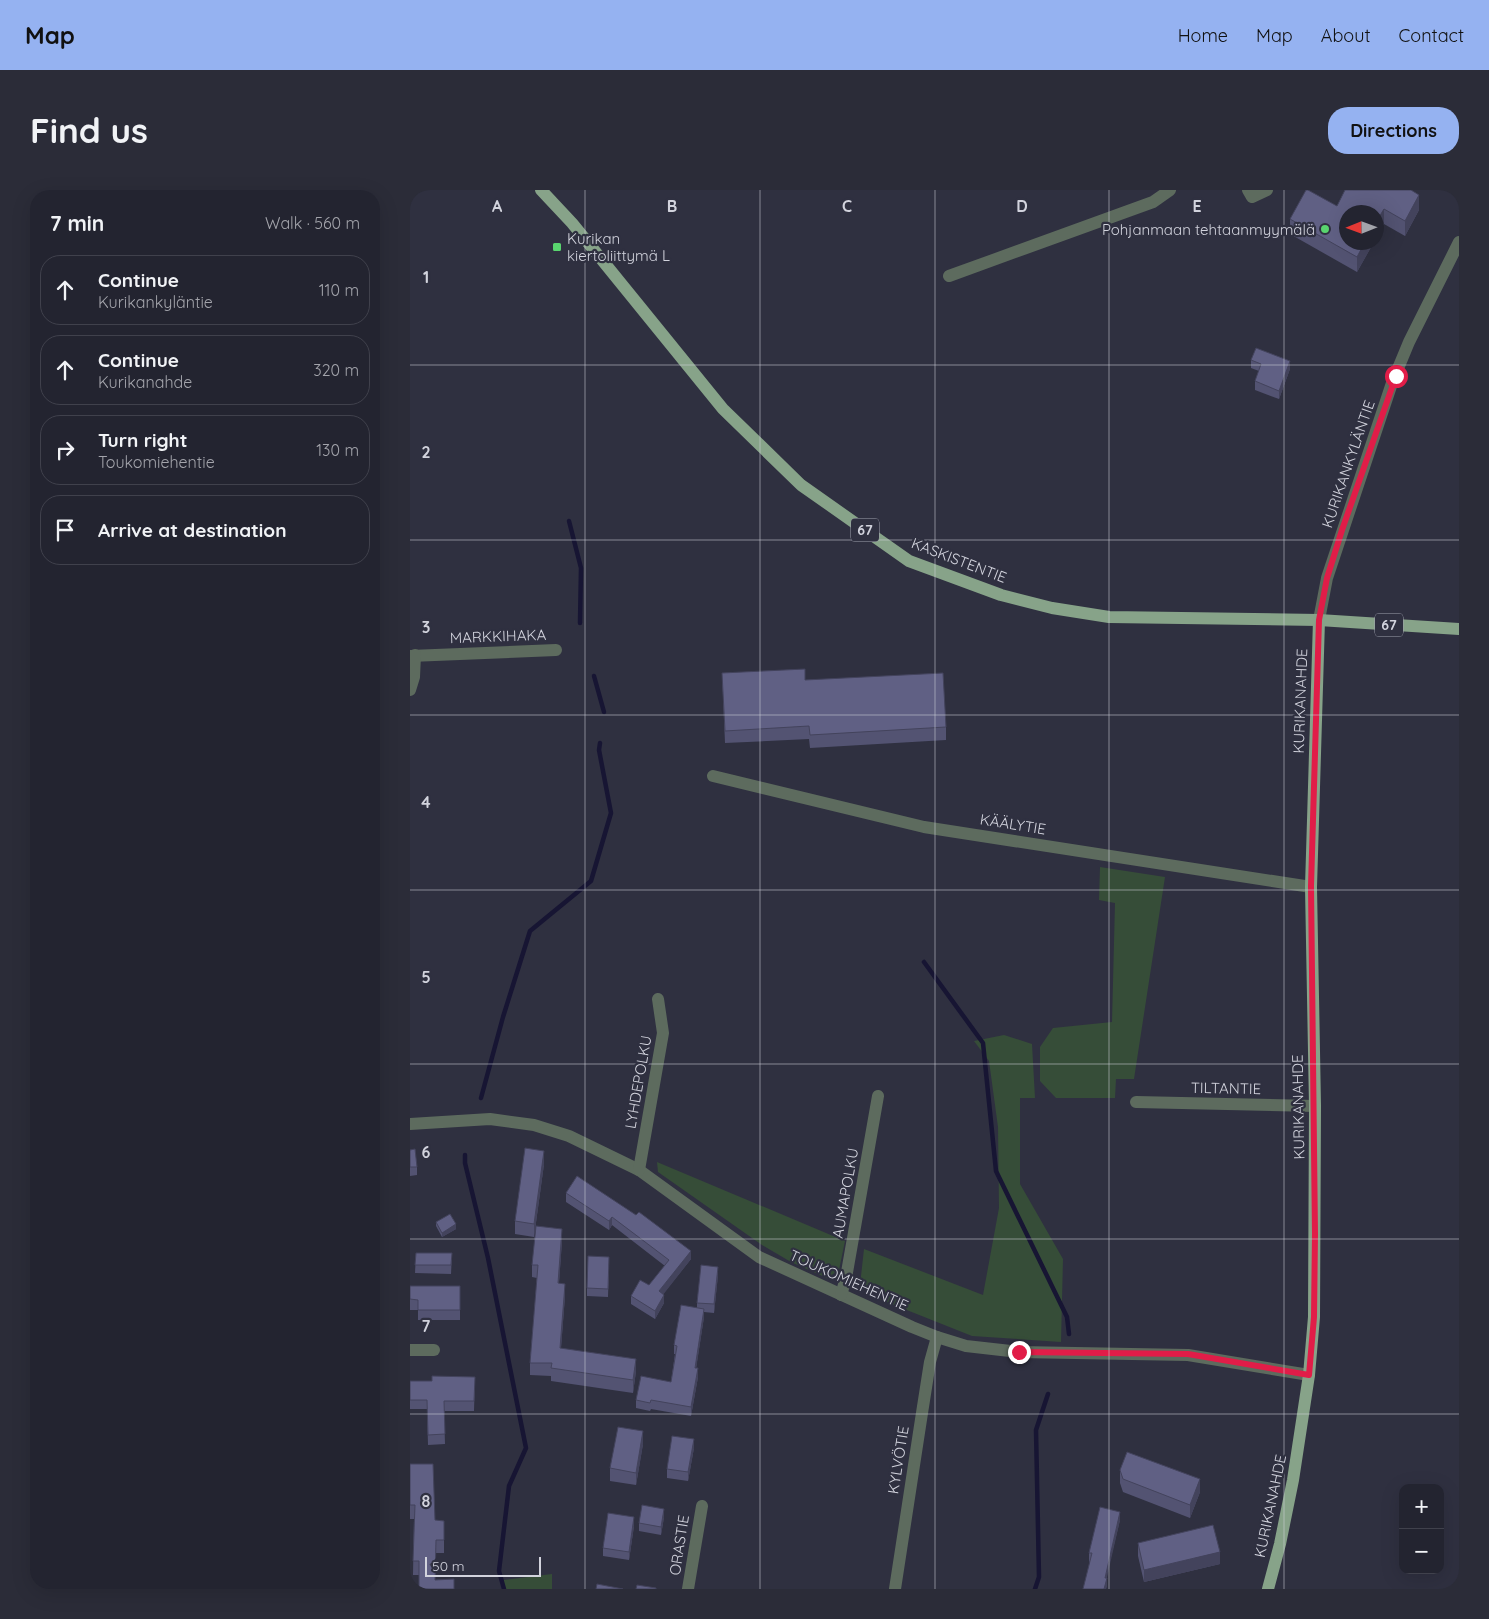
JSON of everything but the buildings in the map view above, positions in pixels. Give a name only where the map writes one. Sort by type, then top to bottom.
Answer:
[{"type":"main road","name":"KASKISTENTIE","points":[[541,190],[572,223],[723,409],[801,485],[909,561],[1001,595],[1052,608],[1109,617],[1319,620],[1459,629]]},
{"type":"main road","name":"KURIKANAHDE","points":[[1268,1589],[1280,1544],[1293,1480],[1309,1375],[1314,1317],[1315,1106],[1311,886],[1319,620]]},
{"type":"street","points":[[949,276],[1153,202],[1170,190]]},
{"type":"street","points":[[1250,193],[1267,190]]},
{"type":"street","name":"KURIKANKYLÄNTIE","points":[[1319,620],[1327,578],[1392,383],[1409,342],[1459,242]]},
{"type":"street","name":"MARKKIHAKA","points":[[413,656],[556,650]]},
{"type":"street","points":[[410,690],[414,677],[413,656]]},
{"type":"street","name":"KÄÄLYTIE","points":[[713,776],[924,827],[1311,886]]},
{"type":"street","name":"LYHDEPOLKU","points":[[639,1170],[663,1033],[658,999]]},
{"type":"street","name":"AUMAPOLKU","points":[[841,1295],[846,1278],[878,1096]]},
{"type":"street","name":"TILTANTIE","points":[[1136,1102],[1315,1106]]},
{"type":"street","name":"TOUKOMIEHENTIE","points":[[410,1124],[490,1120],[534,1124],[569,1136],[639,1170],[759,1257],[937,1337],[966,1346],[1019,1352],[1188,1354],[1309,1375]]},
{"type":"street","name":"KYLVÖTIE","points":[[895,1589],[930,1362],[937,1337]]},
{"type":"street","points":[[410,1350],[434,1350]]},
{"type":"street","name":"ORASTIE","points":[[688,1589],[702,1506]]},
{"type":"green space","points":[[1100,867],[1165,877],[1134,1079],[1116,1079],[1115,1098],[1056,1098],[1040,1081],[1040,1047],[1053,1028],[1112,1022],[1115,903],[1099,900]]},
{"type":"green space","points":[[1004,1035],[1032,1044],[1035,1098],[1020,1098],[1020,1184],[1063,1259],[1061,1342],[972,1336],[869,1295],[860,1285],[864,1249],[983,1295],[999,1208],[998,1127],[989,1061],[974,1041]]},
{"type":"green space","points":[[657,1162],[845,1241],[839,1270],[827,1278],[791,1262],[762,1245],[658,1172]]},
{"type":"green space","points":[[552,1574],[552,1589],[504,1589],[504,1580]]},
{"type":"waterway","points":[[569,521],[581,568],[580,623]]},
{"type":"waterway","points":[[594,676],[604,712]]},
{"type":"waterway","points":[[481,1098],[503,1017],[530,931],[591,881],[611,813],[599,750],[600,743]]},
{"type":"waterway","points":[[924,962],[983,1043],[996,1171],[1067,1317],[1069,1334]]},
{"type":"waterway","points":[[465,1155],[465,1163],[488,1258],[526,1448],[509,1486],[499,1571],[504,1589]]},
{"type":"waterway","points":[[1035,1589],[1039,1577],[1036,1430],[1048,1394]]},
{"type":"place","name":"Pohjanmaan tehtaanmyymälä","points":[[1325,229]]},
{"type":"place","name":"Kurikan kiertoliittymä L","points":[[557,247]]},
{"type":"route","points":[[1019,1352],[1188,1354],[1309,1375],[1314,1317],[1315,1234],[1311,886],[1319,620],[1327,578],[1342,530],[1396,376]]}]
